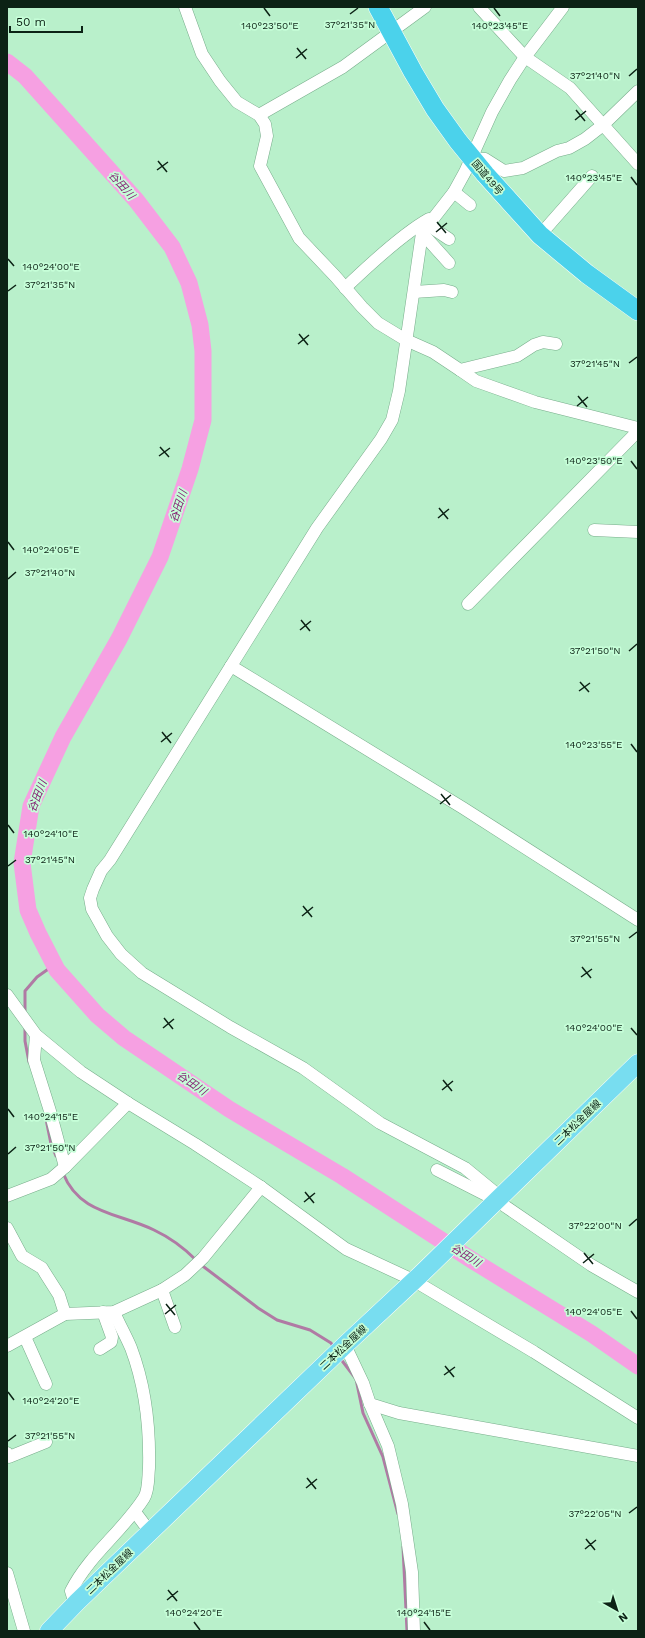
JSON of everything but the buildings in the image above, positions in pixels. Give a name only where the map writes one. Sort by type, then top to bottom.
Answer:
[{"type":"highway","name":"国道49号","points":[[378,7],[435,109],[472,158],[540,235],[587,274],[638,311]]},
{"type":"main road","name":"二本松金屋線","points":[[49,1631],[106,1574],[416,1278],[638,1063]]},
{"type":"street","points":[[185,7],[202,54],[216,76],[237,102],[259,115],[265,124],[267,132],[260,166],[265,179],[299,238],[378,323],[406,340],[433,352],[476,381],[535,402],[638,428]]},
{"type":"street","points":[[259,115],[343,67],[425,7]]},
{"type":"street","points":[[479,7],[525,57],[570,88],[638,164]]},
{"type":"street","points":[[493,1204],[493,1191],[465,1168],[380,1123],[303,1068],[230,1027],[142,973],[122,954],[107,936],[92,909],[90,898],[101,871],[110,860],[317,528],[381,439],[392,420],[399,391],[414,292],[428,225],[454,192],[472,158],[492,112],[525,57],[563,7]]},
{"type":"street","points":[[472,158],[485,159],[504,171],[523,168],[557,151],[569,148],[585,139],[638,91]]},
{"type":"street","points":[[540,235],[592,176]]},
{"type":"street","points":[[454,192],[470,205]]},
{"type":"street","points":[[345,288],[380,256],[420,224],[428,225],[449,239]]},
{"type":"street","points":[[428,225],[449,263]]},
{"type":"street","points":[[414,292],[444,290],[452,292]]},
{"type":"street","points":[[460,370],[517,356],[534,345],[543,342],[556,344]]},
{"type":"street","points":[[468,604],[638,431]]},
{"type":"street","points":[[594,530],[638,532]]},
{"type":"street","points":[[231,666],[463,808],[638,920]]},
{"type":"street","points":[[7,995],[36,1035],[81,1072],[128,1103],[196,1144],[261,1187],[346,1249],[416,1278],[638,1418]]},
{"type":"street","points":[[36,1035],[34,1060],[50,1111],[65,1168]]},
{"type":"street","points":[[8,1191],[51,1179],[65,1168],[128,1103]]},
{"type":"street","points":[[437,1170],[591,1265],[638,1292]]},
{"type":"street","points":[[7,1346],[65,1314],[109,1312],[162,1290],[185,1275],[202,1258],[261,1187]]},
{"type":"street","points":[[7,1228],[22,1256],[42,1268],[59,1295],[65,1314]]},
{"type":"street","points":[[162,1290],[175,1327]]},
{"type":"street","points":[[100,1349],[112,1342],[109,1312]]},
{"type":"street","points":[[75,1604],[72,1591],[77,1580],[92,1560],[135,1512],[146,1496],[150,1446],[143,1393],[131,1347],[109,1312]]},
{"type":"street","points":[[25,1337],[46,1384]]},
{"type":"street","points":[[345,1345],[363,1383],[370,1404],[388,1446],[402,1504],[412,1572],[414,1631]]},
{"type":"street","points":[[370,1404],[399,1413],[638,1456]]},
{"type":"street","points":[[7,1453],[9,1457],[46,1442]]},
{"type":"street","points":[[135,1512],[150,1532]]},
{"type":"street","points":[[92,1560],[106,1574]]},
{"type":"street","points":[[7,1573],[24,1631]]},
{"type":"waterway","name":"谷田川","points":[[7,62],[25,76],[136,200],[172,247],[189,283],[200,325],[203,351],[203,420],[190,469],[160,557],[119,639],[63,737],[31,806],[22,863],[28,910],[38,933],[57,970],[97,1015],[124,1038],[229,1109],[342,1176],[475,1262],[592,1334],[638,1366]]},
{"type":"waterway","points":[[25,1013],[25,991],[37,977],[54,965]]},
{"type":"waterway","points":[[25,1026],[25,1041],[29,1062]]},
{"type":"waterway","points":[[45,1114],[51,1144],[56,1156]]},
{"type":"waterway","points":[[63,1173],[70,1187],[79,1197],[90,1205],[141,1224],[160,1233],[171,1239],[196,1260]]},
{"type":"waterway","points":[[200,1264],[258,1308],[277,1320],[310,1330],[331,1343],[334,1348]]},
{"type":"waterway","points":[[340,1358],[356,1379],[363,1413],[383,1457],[398,1514]]},
{"type":"waterway","points":[[403,1547],[407,1631]]}]
